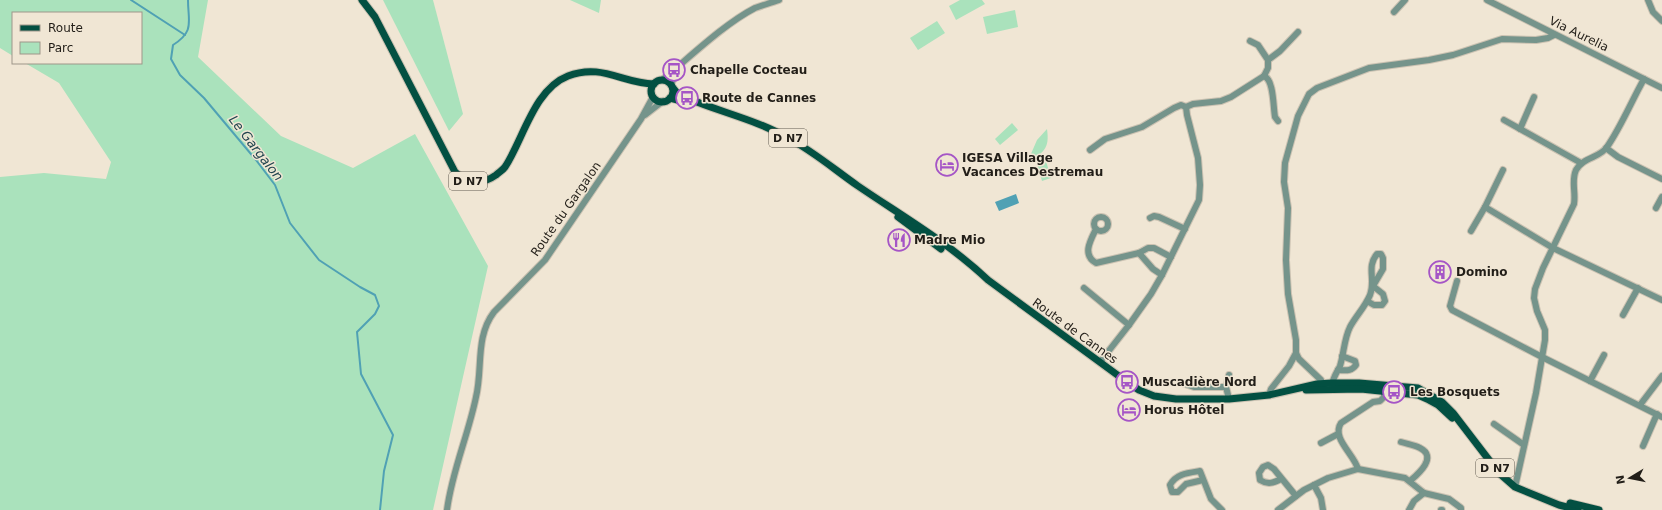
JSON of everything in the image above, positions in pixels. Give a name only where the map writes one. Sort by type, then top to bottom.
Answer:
[{"type":"main road","name":"D N7","points":[[362,0],[375,17],[455,172],[462,179],[470,182],[482,182],[493,177],[504,168],[531,116],[543,97],[554,84],[566,76],[579,72],[601,71],[624,78],[653,90]]},
{"type":"main road","points":[[662,80],[669,82],[672,86],[673,92],[666,100],[658,100],[653,90],[662,80]]},
{"type":"main road","name":"Route de Cannes","points":[[672,86],[682,96],[770,129],[789,138],[912,221],[975,268],[988,280],[1139,390],[1154,396],[1176,399],[1229,399],[1269,395],[1324,387],[1333,384],[1365,384],[1418,388],[1429,393],[1442,402],[1453,413],[1499,473],[1515,487],[1578,510]]},
{"type":"main road","name":"Route de Cannes","points":[[666,100],[709,107]]},
{"type":"main road","name":"Route de Cannes","points":[[1333,384],[1408,393],[1427,399],[1463,427]]},
{"type":"main road","name":"Route de Cannes","points":[[1537,496],[1599,510]]},
{"type":"street","points":[[662,80],[707,42],[735,22],[755,9],[779,0]]},
{"type":"street","points":[[1394,12],[1405,0]]},
{"type":"street","name":"Via Aurelia","points":[[1486,0],[1662,88]]},
{"type":"street","points":[[1648,0],[1653,12],[1662,21]]},
{"type":"street","points":[[1268,60],[1280,51],[1298,32]]},
{"type":"street","points":[[1324,387],[1299,359],[1296,353],[1296,340],[1288,294],[1286,260],[1288,208],[1284,182],[1285,163],[1302,107],[1309,94],[1317,88],[1369,68],[1429,60],[1453,55],[1502,39],[1536,40],[1548,38],[1554,35]]},
{"type":"street","points":[[1090,150],[1105,139],[1142,127],[1181,105],[1186,107],[1193,104],[1222,101],[1231,98],[1264,76],[1268,68],[1268,60],[1258,45],[1250,41]]},
{"type":"street","points":[[672,86],[678,67]]},
{"type":"street","points":[[1264,76],[1268,78],[1271,83],[1275,117],[1278,121]]},
{"type":"street","points":[[1515,487],[1536,393],[1545,340],[1545,330],[1537,311],[1534,298],[1535,289],[1574,204],[1576,195],[1573,179],[1576,170],[1581,163],[1606,148],[1644,79]]},
{"type":"street","name":"Route du Gargalon","points":[[446,510],[455,466],[479,386],[482,336],[488,319],[545,260],[641,119],[653,90]]},
{"type":"street","points":[[1520,129],[1534,97]]},
{"type":"street","name":"Route du Gargalon","points":[[641,119],[666,100]]},
{"type":"street","points":[[1100,362],[1129,325],[1162,275],[1199,200],[1200,185],[1198,158],[1186,115],[1186,107]]},
{"type":"street","points":[[1504,120],[1581,163]]},
{"type":"street","points":[[1606,148],[1618,157],[1662,179]]},
{"type":"street","points":[[1471,231],[1485,207],[1503,170]]},
{"type":"street","points":[[1656,208],[1662,198]]},
{"type":"street","points":[[1485,207],[1553,248],[1662,300]]},
{"type":"street","points":[[1150,218],[1154,216],[1159,217],[1185,230]]},
{"type":"street","points":[[1096,229],[1090,241],[1088,254],[1090,260],[1096,263],[1139,253],[1148,248],[1154,248],[1171,257]]},
{"type":"street","points":[[1139,253],[1148,264],[1162,275]]},
{"type":"street","points":[[1457,281],[1450,306],[1452,310],[1542,357],[1660,415],[1643,446]]},
{"type":"street","points":[[1333,384],[1350,328],[1367,301],[1373,286],[1383,294],[1385,301],[1382,305],[1374,305],[1367,301]]},
{"type":"street","points":[[1084,288],[1129,325]]},
{"type":"street","points":[[1623,315],[1638,288]]},
{"type":"street","points":[[1269,395],[1271,389],[1289,366],[1296,353]]},
{"type":"street","points":[[1590,381],[1604,355]]},
{"type":"street","points":[[1338,370],[1348,370],[1354,368],[1356,365],[1355,361],[1342,356]]},
{"type":"street","points":[[1229,375],[1226,387],[1229,399]]},
{"type":"street","points":[[1640,405],[1662,376]]},
{"type":"street","points":[[1182,383],[1194,387],[1226,387]]},
{"type":"street","points":[[1358,469],[1356,462],[1338,434],[1338,427],[1341,423],[1373,402],[1380,401],[1384,396],[1379,390],[1365,384]]},
{"type":"street","points":[[1379,390],[1410,387]]},
{"type":"street","points":[[1373,402],[1379,390]]},
{"type":"street","points":[[1494,424],[1524,445]]},
{"type":"street","points":[[1321,443],[1338,434]]},
{"type":"street","points":[[1402,442],[1422,448],[1426,454],[1427,462],[1421,471],[1410,481]]},
{"type":"street","points":[[1278,510],[1296,496],[1314,485],[1328,478],[1358,469],[1396,476],[1410,481],[1424,493],[1449,499],[1461,508],[1461,510]]},
{"type":"street","points":[[1203,480],[1186,484],[1178,492],[1172,492],[1170,486],[1174,478],[1188,472],[1200,471],[1211,499],[1222,510]]},
{"type":"street","points":[[1281,479],[1296,496]]},
{"type":"street","points":[[1314,485],[1321,498],[1323,510]]},
{"type":"street","points":[[1410,510],[1414,501],[1424,493]]},
{"type":"green space","points":[[0,0],[208,0],[198,57],[281,136],[353,168],[415,134],[488,266],[433,510],[0,510],[0,177],[44,173],[106,179],[111,162],[59,83],[27,64],[142,64],[142,12],[12,12],[12,55],[0,48]]},
{"type":"green space","points":[[383,0],[433,0],[463,114],[449,131]]},
{"type":"green space","points":[[570,0],[601,0],[599,13]]},
{"type":"green space","points":[[960,0],[982,0],[985,4],[956,20],[949,6]]},
{"type":"green space","points":[[1015,10],[1018,27],[987,34],[983,17]]},
{"type":"green space","points":[[937,21],[945,33],[918,50],[910,38]]},
{"type":"green space","points":[[1012,123],[1018,130],[1000,145],[995,139]]},
{"type":"green space","points":[[1047,129],[1048,136],[1044,150],[1027,163],[1037,140]]},
{"type":"green space","points":[[1046,161],[1051,178],[1042,181],[1037,164]]},
{"type":"water","points":[[1016,194],[1019,203],[999,211],[995,202]]},
{"type":"waterway","points":[[131,0],[185,35]]},
{"type":"waterway","name":"Le Gargalon","points":[[188,0],[189,26],[185,35],[173,45],[171,59],[180,75],[204,98],[275,185],[290,223],[319,260],[375,295],[379,306],[375,314],[357,332],[361,374],[393,435],[384,471],[380,510]]},
{"type":"place","name":"Chapelle Cocteau","points":[[674,70]]},
{"type":"place","name":"Route de Cannes","points":[[687,98]]},
{"type":"place","name":"IGESA Village Vacances Destremau","points":[[947,165]]},
{"type":"place","name":"Madre Mio","points":[[899,240]]},
{"type":"place","name":"Domino","points":[[1440,272]]},
{"type":"place","name":"Muscadière Nord","points":[[1127,382]]},
{"type":"place","name":"Les Bosquets","points":[[1394,392]]},
{"type":"place","name":"Horus Hôtel","points":[[1129,410]]}]
